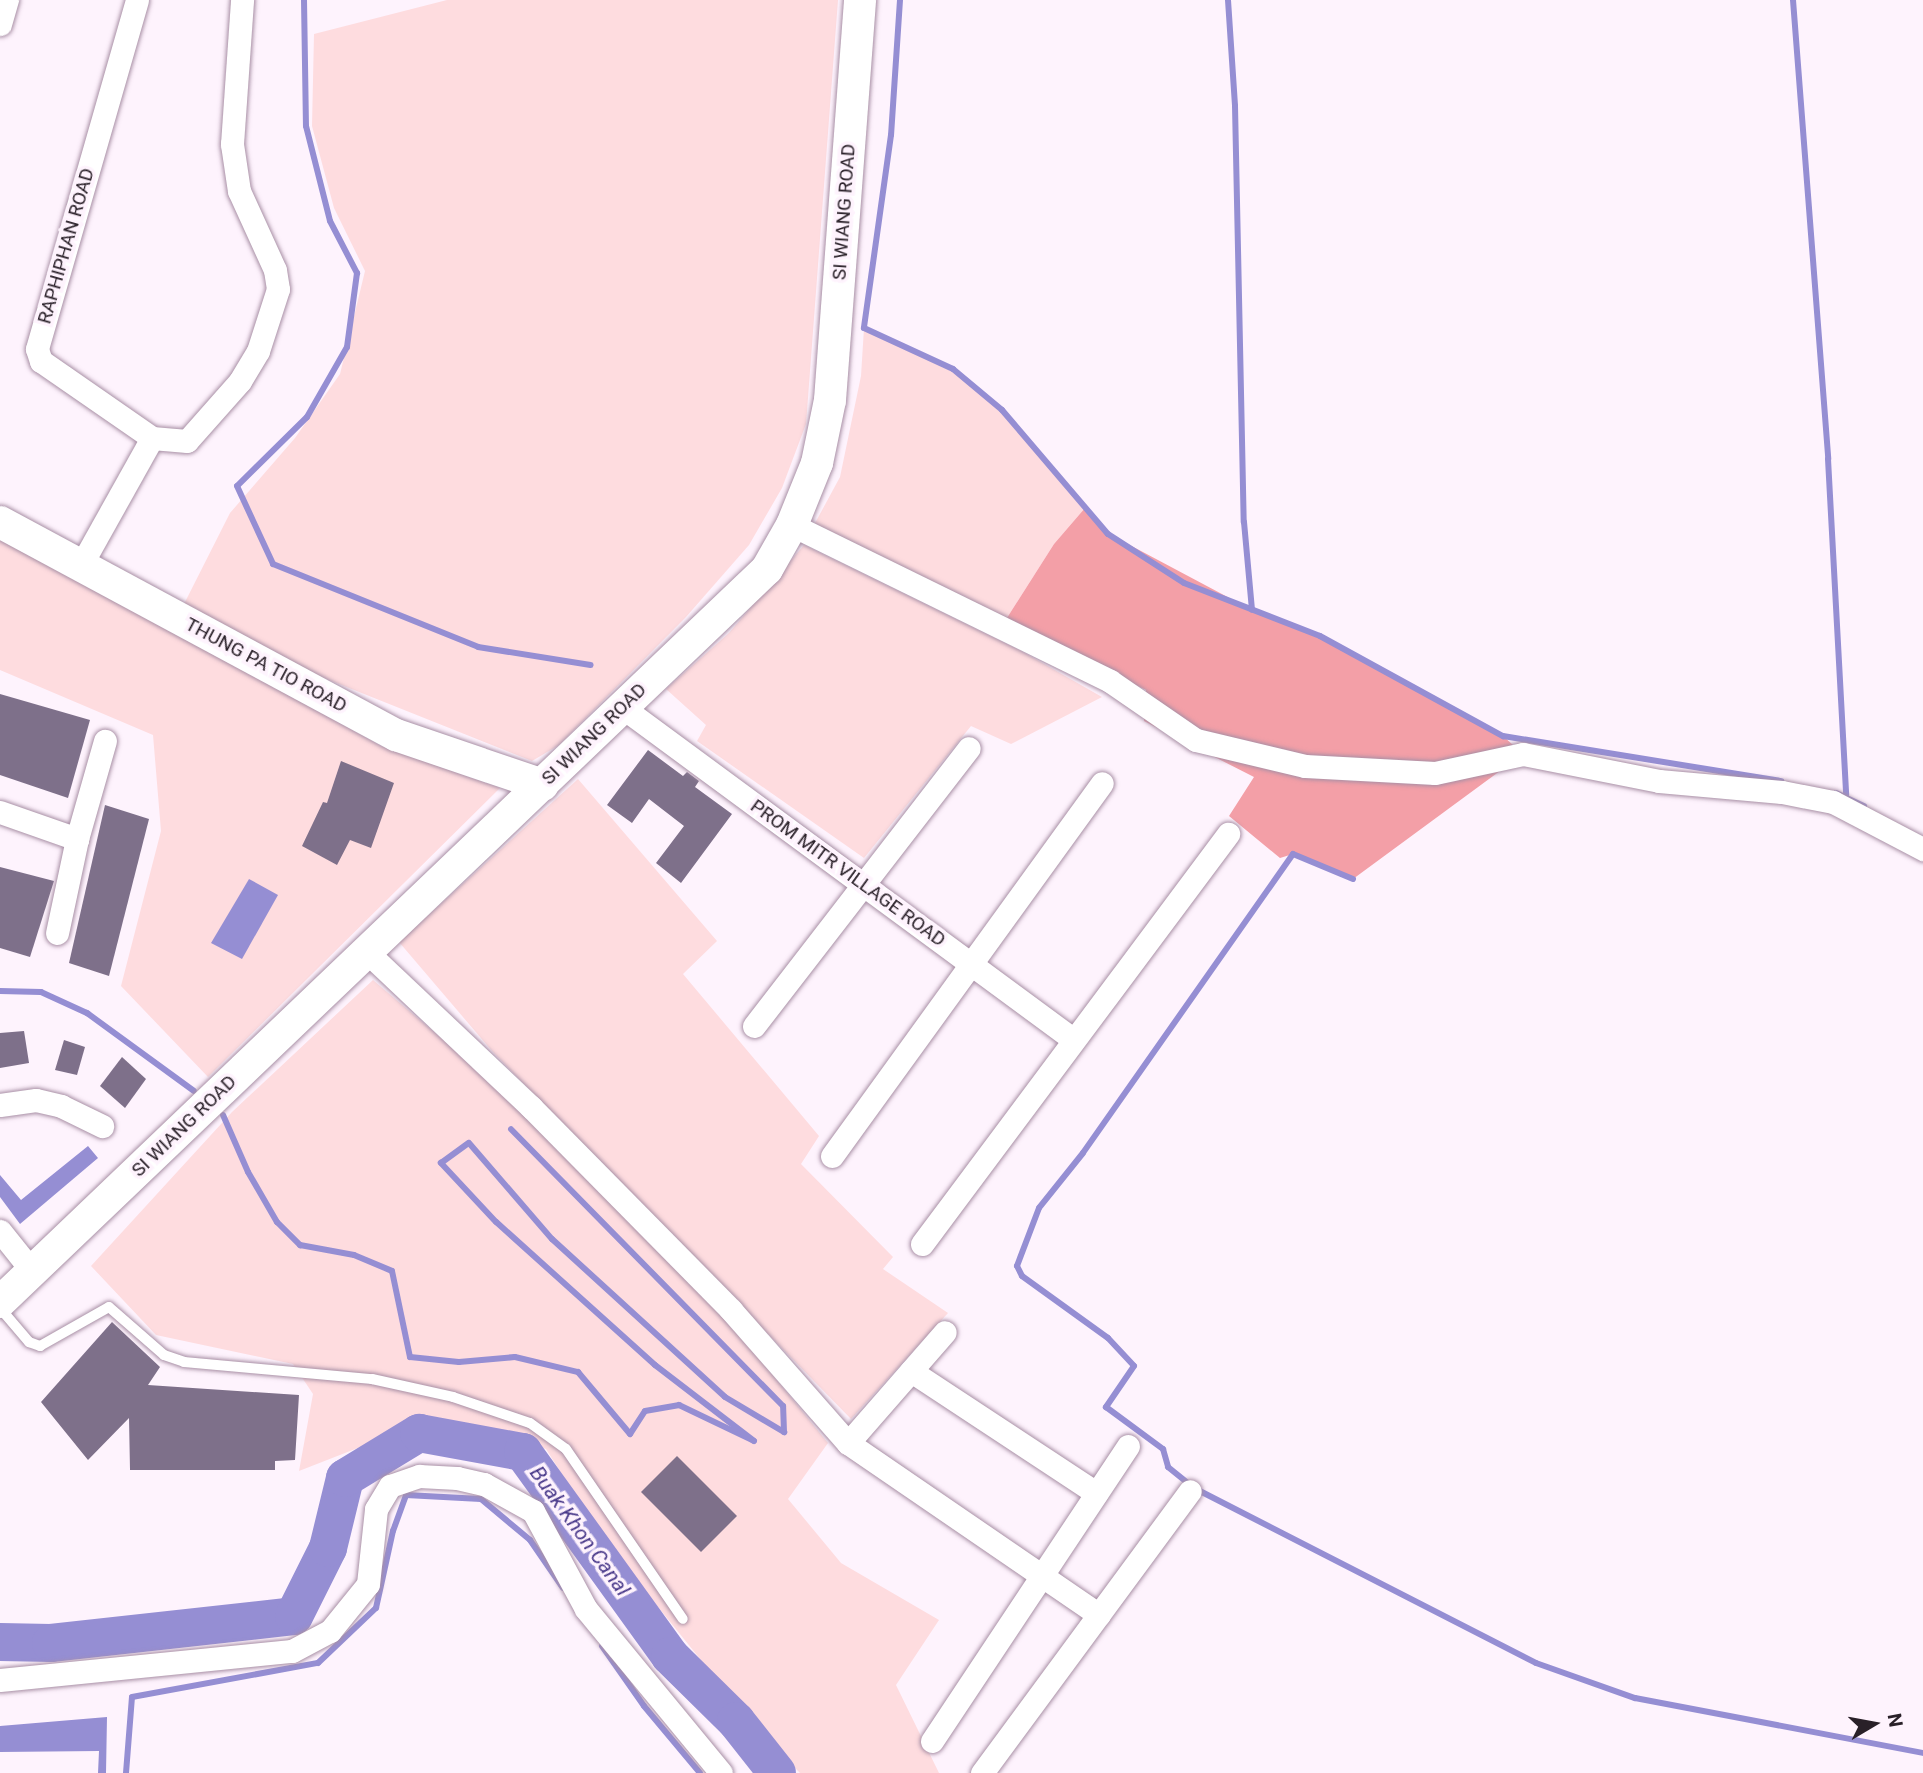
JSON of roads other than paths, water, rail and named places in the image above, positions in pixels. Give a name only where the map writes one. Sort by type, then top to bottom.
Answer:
[{"type":"main road","name":"SI WIANG ROAD","points":[[0,1301],[13,1248],[367,952],[766,569],[792,525],[817,463],[830,400],[860,0]]},
{"type":"main road","name":"THUNG PA TIO ROAD","points":[[0,522],[396,735],[543,785]]},
{"type":"street","points":[[0,24],[7,0]]},
{"type":"street","name":"RAPHIPHAN ROAD","points":[[137,0],[37,349],[41,361],[152,438],[187,441],[240,381],[258,352],[278,289],[275,270],[239,191],[232,144],[242,0]]},
{"type":"street","points":[[81,565],[152,438]]},
{"type":"street","points":[[792,525],[1110,681],[1196,740],[1305,766],[1435,773],[1523,754],[1659,781],[1782,792],[1833,802],[1923,849]]},
{"type":"street","name":"PROM MITR VILLAGE ROAD","points":[[622,707],[1074,1040]]},
{"type":"street","points":[[57,933],[77,839],[105,741]]},
{"type":"street","points":[[754,1026],[969,748]]},
{"type":"street","points":[[832,1156],[1102,783]]},
{"type":"street","points":[[0,812],[77,839]]},
{"type":"street","points":[[922,1244],[1228,834]]},
{"type":"street","points":[[367,952],[531,1107],[731,1310],[848,1443],[1099,1615]]},
{"type":"street","points":[[0,1105],[36,1100],[61,1106],[102,1126]]},
{"type":"street","points":[[848,1443],[944,1332]]},
{"type":"street","points":[[911,1371],[1097,1493]]},
{"type":"street","points":[[932,1741],[1128,1446]]},
{"type":"street","points":[[0,1680],[292,1651],[330,1631],[368,1584],[376,1509],[390,1486],[419,1476],[457,1478],[484,1484],[533,1511],[586,1609],[721,1773]]},
{"type":"street","points":[[982,1773],[1190,1491]]},
{"type":"lane","points":[[0,1308],[29,1342],[40,1346],[109,1307],[164,1354],[184,1362],[372,1379],[453,1397],[530,1423],[565,1449],[683,1619]]},
{"type":"waterway","points":[[304,0],[306,126],[330,221],[357,273],[347,347],[307,417],[237,486],[273,564],[478,647],[591,665]]},
{"type":"waterway","points":[[900,0],[891,135],[864,328],[953,369],[1002,410],[1108,534],[1184,583],[1320,636],[1503,736],[1781,781]]},
{"type":"waterway","points":[[1228,0],[1235,106],[1244,522],[1252,610]]},
{"type":"waterway","points":[[1793,0],[1828,459],[1846,795]]},
{"type":"waterway","points":[[1836,793],[1864,806]]},
{"type":"waterway","points":[[1353,879],[1293,854],[1083,1153],[1039,1208],[1017,1266],[1022,1276],[1108,1338],[1134,1366],[1106,1407],[1163,1449],[1168,1467],[1194,1488],[1536,1663],[1635,1698],[1923,1753]]},
{"type":"waterway","points":[[0,991],[41,992],[87,1013],[194,1091]]},
{"type":"waterway","points":[[223,1115],[248,1172],[277,1222],[300,1245],[354,1255],[392,1271],[410,1357],[459,1362],[515,1357],[578,1372],[630,1434],[645,1411],[679,1405],[754,1441],[655,1365],[496,1222],[441,1163],[469,1143],[552,1239],[725,1397],[784,1432],[783,1406],[511,1129]]},
{"type":"waterway","name":"Buak Khon Canal","points":[[0,1642],[51,1643],[294,1616],[328,1548],[345,1478],[419,1433],[523,1452],[670,1656],[736,1721],[777,1773]]},
{"type":"waterway","points":[[126,1773],[132,1697],[318,1663],[376,1608],[393,1531],[406,1495],[481,1499],[530,1540],[563,1588]]},
{"type":"waterway","points":[[602,1646],[644,1706],[700,1773]]}]
